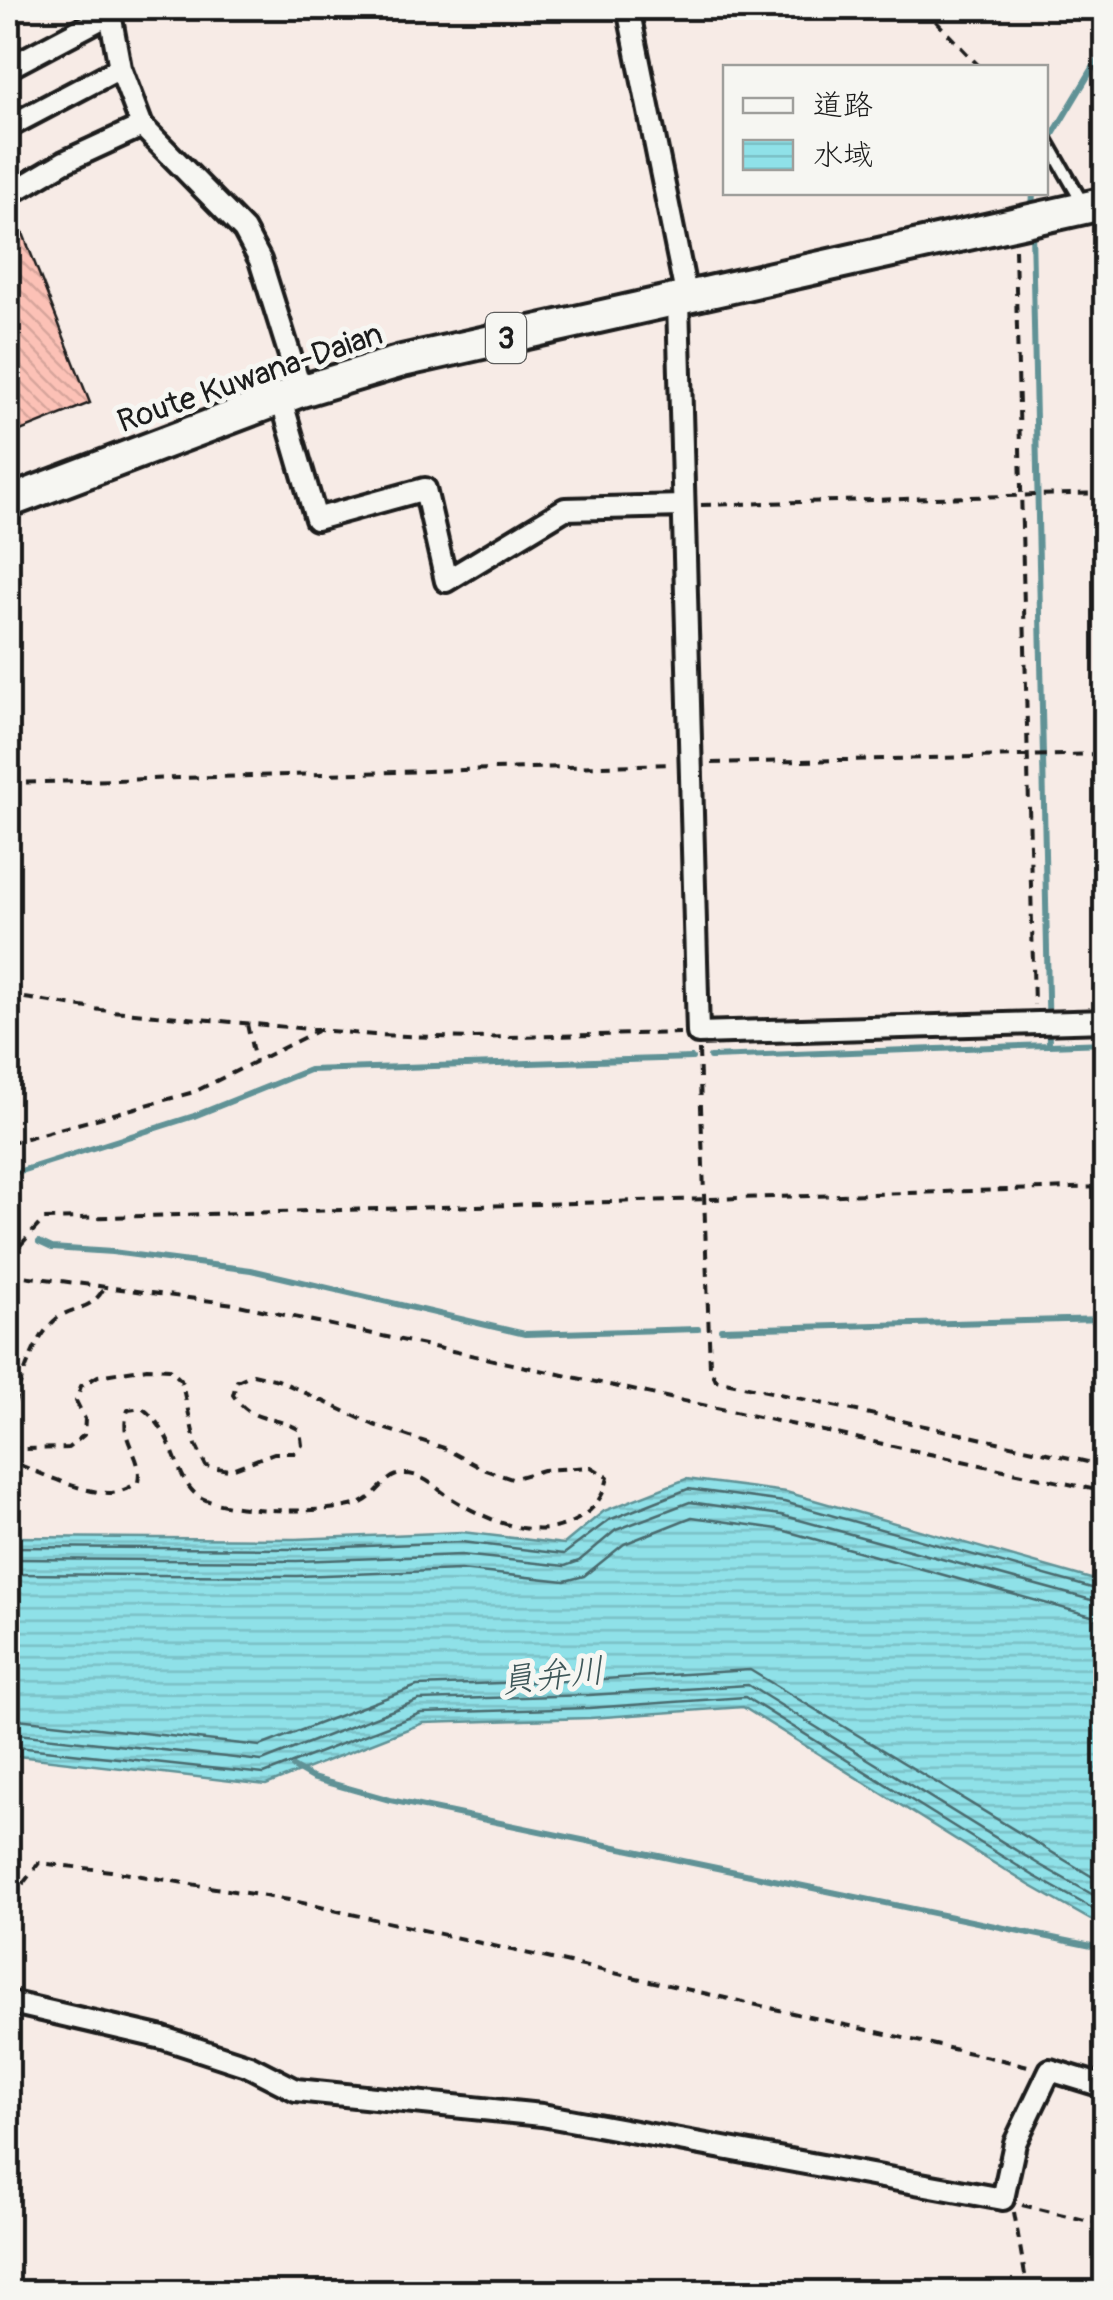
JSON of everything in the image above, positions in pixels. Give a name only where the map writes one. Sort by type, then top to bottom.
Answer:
[{"type":"main road","name":"Route Kuwana-Daian","points":[[8,502],[291,395],[402,362],[1026,222],[1098,200]]},
{"type":"street","points":[[628,8],[682,300],[682,506],[698,1033],[1106,1021]]},
{"type":"street","points":[[8,68],[110,11],[120,68],[142,126],[244,230],[260,260],[316,520],[425,489],[446,581],[565,509],[682,506]]},
{"type":"street","points":[[8,127],[120,68]]},
{"type":"street","points":[[8,195],[64,162],[142,126]]},
{"type":"street","points":[[8,2002],[163,2038],[248,2066],[296,2090],[542,2115],[1003,2199],[1015,2142],[1050,2070],[1106,2087]]},
{"type":"lane","points":[[1048,142],[1098,200]]},
{"type":"path","points":[[923,8],[977,65]]},
{"type":"path","points":[[1026,222],[1024,495],[1035,1024]]},
{"type":"path","points":[[682,506],[1106,493]]},
{"type":"path","points":[[8,783],[1106,754]]},
{"type":"path","points":[[8,992],[101,1010],[316,1031],[469,1038],[698,1033],[710,1368],[716,1380],[1106,1466]]},
{"type":"path","points":[[247,1024],[255,1062]]},
{"type":"path","points":[[8,1143],[194,1092],[316,1031]]},
{"type":"path","points":[[8,1260],[44,1219],[1106,1187]]},
{"type":"path","points":[[8,1274],[234,1304],[1106,1492]]},
{"type":"path","points":[[8,1423],[42,1336],[58,1317],[98,1300],[105,1286]]},
{"type":"path","points":[[8,1446],[20,1450],[68,1448],[84,1434],[84,1419],[76,1402],[81,1386],[98,1376],[147,1368],[170,1369],[181,1380],[196,1445],[206,1466],[230,1470],[274,1453],[294,1453],[302,1445],[300,1430],[243,1410],[232,1396],[237,1381],[253,1374],[278,1380],[374,1425],[444,1448],[512,1479],[544,1470],[590,1467],[608,1476],[604,1494],[583,1517],[556,1530],[530,1530],[498,1521],[452,1499],[422,1477],[402,1473],[387,1479],[360,1504],[328,1510],[272,1510],[216,1503],[198,1497],[184,1479],[168,1437],[156,1418],[142,1408],[128,1410],[124,1422],[125,1440],[140,1471],[138,1482],[123,1491],[107,1493],[40,1474],[8,1460]]},
{"type":"path","points":[[8,1892],[18,1890],[39,1863],[289,1900],[1050,2070]]},
{"type":"path","points":[[1028,2292],[1013,2203],[1106,2225]]},
{"type":"water","name":"員弁川","points":[[686,1479],[786,1492],[1105,1583],[1105,1928],[743,1707],[590,1718],[423,1723],[266,1785],[8,1755],[8,1537],[296,1539],[462,1532],[564,1544],[604,1511]]},
{"type":"building","points":[[13,208],[90,403],[8,436],[8,209]]},
{"type":"waterway","points":[[1048,149],[1106,46]]},
{"type":"waterway","points":[[1032,211],[1033,195]]},
{"type":"waterway","points":[[1032,229],[1049,1045]]},
{"type":"waterway","points":[[710,1057],[1106,1043]]},
{"type":"waterway","points":[[8,1175],[194,1116],[309,1070],[692,1058]]},
{"type":"waterway","points":[[39,1242],[52,1248],[251,1270],[525,1334],[698,1329]]},
{"type":"waterway","points":[[721,1329],[1106,1319]]},
{"type":"waterway","points":[[293,1767],[312,1778],[390,1800],[1106,1949]]}]
